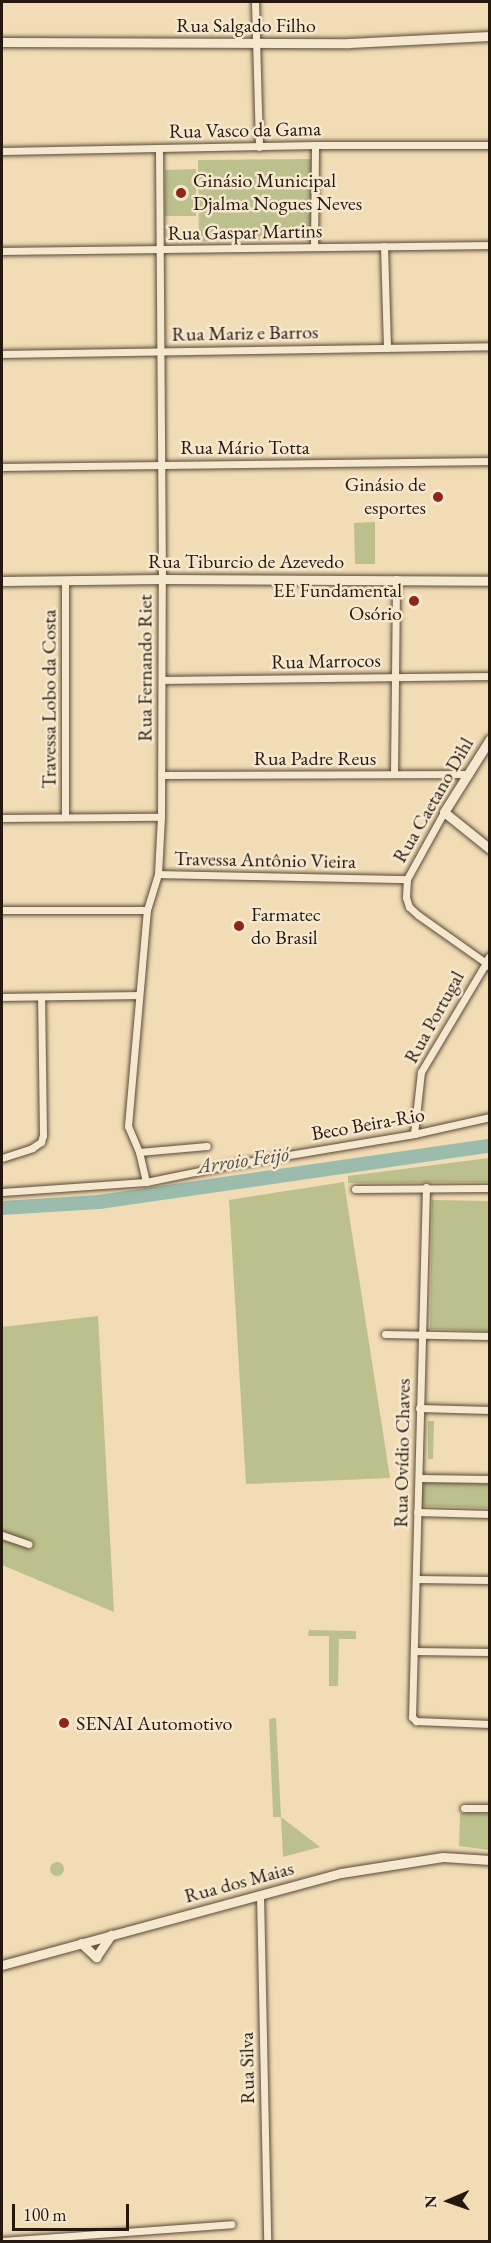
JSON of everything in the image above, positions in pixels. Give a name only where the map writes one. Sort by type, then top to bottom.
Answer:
[{"type":"main road","name":"Rua Salgado Filho","points":[[2,42],[349,43],[489,36]]},
{"type":"main road","name":"Rua Tiburcio de Azevedo","points":[[2,581],[396,579],[489,581]]},
{"type":"main road","name":"Rua Caetano Dihl","points":[[444,812],[489,739]]},
{"type":"main road","points":[[444,812],[489,849]]},
{"type":"main road","name":"Rua dos Maias","points":[[2,1965],[260,1894],[384,1864],[443,1857],[489,1860]]},
{"type":"main road","points":[[81,1943],[96,1957],[111,1935]]},
{"type":"street","points":[[255,2],[260,147]]},
{"type":"street","points":[[314,247],[315,145]]},
{"type":"street","name":"Rua Vasco da Gama","points":[[2,151],[315,145],[489,145]]},
{"type":"street","name":"Rua Fernando Riet","points":[[146,1182],[139,1152],[128,1126],[147,910],[158,874],[161,817],[159,149]]},
{"type":"street","name":"Rua Gaspar Martins","points":[[2,251],[489,245]]},
{"type":"street","points":[[384,246],[387,348]]},
{"type":"street","name":"Rua Mariz e Barros","points":[[2,354],[489,346]]},
{"type":"street","name":"Rua Mário Totta","points":[[2,467],[160,463],[489,461]]},
{"type":"street","points":[[394,774],[396,579]]},
{"type":"street","name":"Travessa Lobo da Costa","points":[[65,580],[65,818]]},
{"type":"street","name":"Rua Marrocos","points":[[162,680],[489,676]]},
{"type":"street","name":"Rua Padre Reus","points":[[161,775],[469,774]]},
{"type":"street","name":"Rua Caetano Dihl","points":[[407,879],[444,812]]},
{"type":"street","points":[[2,818],[161,817]]},
{"type":"street","name":"Travessa Antônio Vieira","points":[[158,874],[407,879]]},
{"type":"street","points":[[407,879],[405,897],[410,907],[418,915],[488,962]]},
{"type":"street","points":[[2,910],[147,910]]},
{"type":"street","name":"Rua Portugal","points":[[414,1134],[421,1072],[488,962]]},
{"type":"street","points":[[2,997],[139,995]]},
{"type":"street","points":[[2,1158],[32,1148],[41,1142],[43,1135],[41,997]]},
{"type":"street","name":"Beco Beira-Rio","points":[[2,1192],[146,1182],[229,1165],[414,1134],[489,1117]]},
{"type":"street","points":[[139,1152],[207,1146]]},
{"type":"street","name":"Rua Ovídio Chaves","points":[[426,1187],[419,1408],[414,1720],[489,1724]]},
{"type":"street","points":[[355,1189],[489,1188]]},
{"type":"street","points":[[385,1334],[489,1336]]},
{"type":"street","points":[[419,1408],[489,1410]]},
{"type":"street","points":[[419,1478],[489,1479]]},
{"type":"street","points":[[417,1512],[489,1514]]},
{"type":"street","points":[[2,1535],[28,1544]]},
{"type":"street","points":[[416,1579],[489,1580]]},
{"type":"street","points":[[414,1651],[489,1652]]},
{"type":"street","points":[[464,1808],[489,1808]]},
{"type":"street","name":"Rua Silva","points":[[260,1894],[267,2241]]},
{"type":"street","points":[[2,2241],[231,2224]]},
{"type":"street","points":[[107,2233],[108,2241]]},
{"type":"green space","points":[[311,159],[312,239],[199,241],[198,160]]},
{"type":"green space","name":"Ginásio Municipal Djalma Nogues Neves","points":[[196,169],[196,216],[165,216],[165,170]]},
{"type":"green space","points":[[375,522],[375,564],[355,564],[354,523]]},
{"type":"green space","points":[[489,1158],[489,1182],[348,1183],[348,1176]]},
{"type":"green space","points":[[344,1182],[390,1478],[246,1484],[229,1200]]},
{"type":"green space","points":[[432,1200],[489,1201],[489,1331],[430,1329]]},
{"type":"green space","points":[[98,1316],[114,1612],[2,1565],[2,1327]]},
{"type":"green space","points":[[428,1421],[434,1421],[433,1459],[428,1459]]},
{"type":"green space","points":[[421,1482],[489,1484],[489,1508],[420,1506]]},
{"type":"green space","points":[[309,1630],[356,1631],[356,1639],[339,1639],[338,1686],[329,1686],[329,1636],[308,1636]]},
{"type":"green space","points":[[276,1718],[281,1817],[273,1817],[269,1719]]},
{"type":"green space","points":[[460,1813],[489,1814],[489,1850],[459,1846]]},
{"type":"green space","points":[[281,1817],[320,1847],[283,1857]]},
{"type":"green space","points":[[54,1862],[60,1862],[64,1869],[60,1876],[54,1876],[50,1872],[50,1866]]},
{"type":"waterway","name":"Arroio Feijó","points":[[2,1208],[99,1202],[490,1146]]},
{"type":"place","name":"Ginásio Municipal Djalma Nogues Neves","points":[[181,193]]},
{"type":"place","name":"Ginásio de esportes","points":[[438,497]]},
{"type":"place","name":"EE Fundamental Osório","points":[[414,601]]},
{"type":"place","name":"Farmatec do Brasil","points":[[239,926]]},
{"type":"place","name":"SENAI Automotivo","points":[[64,1723]]}]
